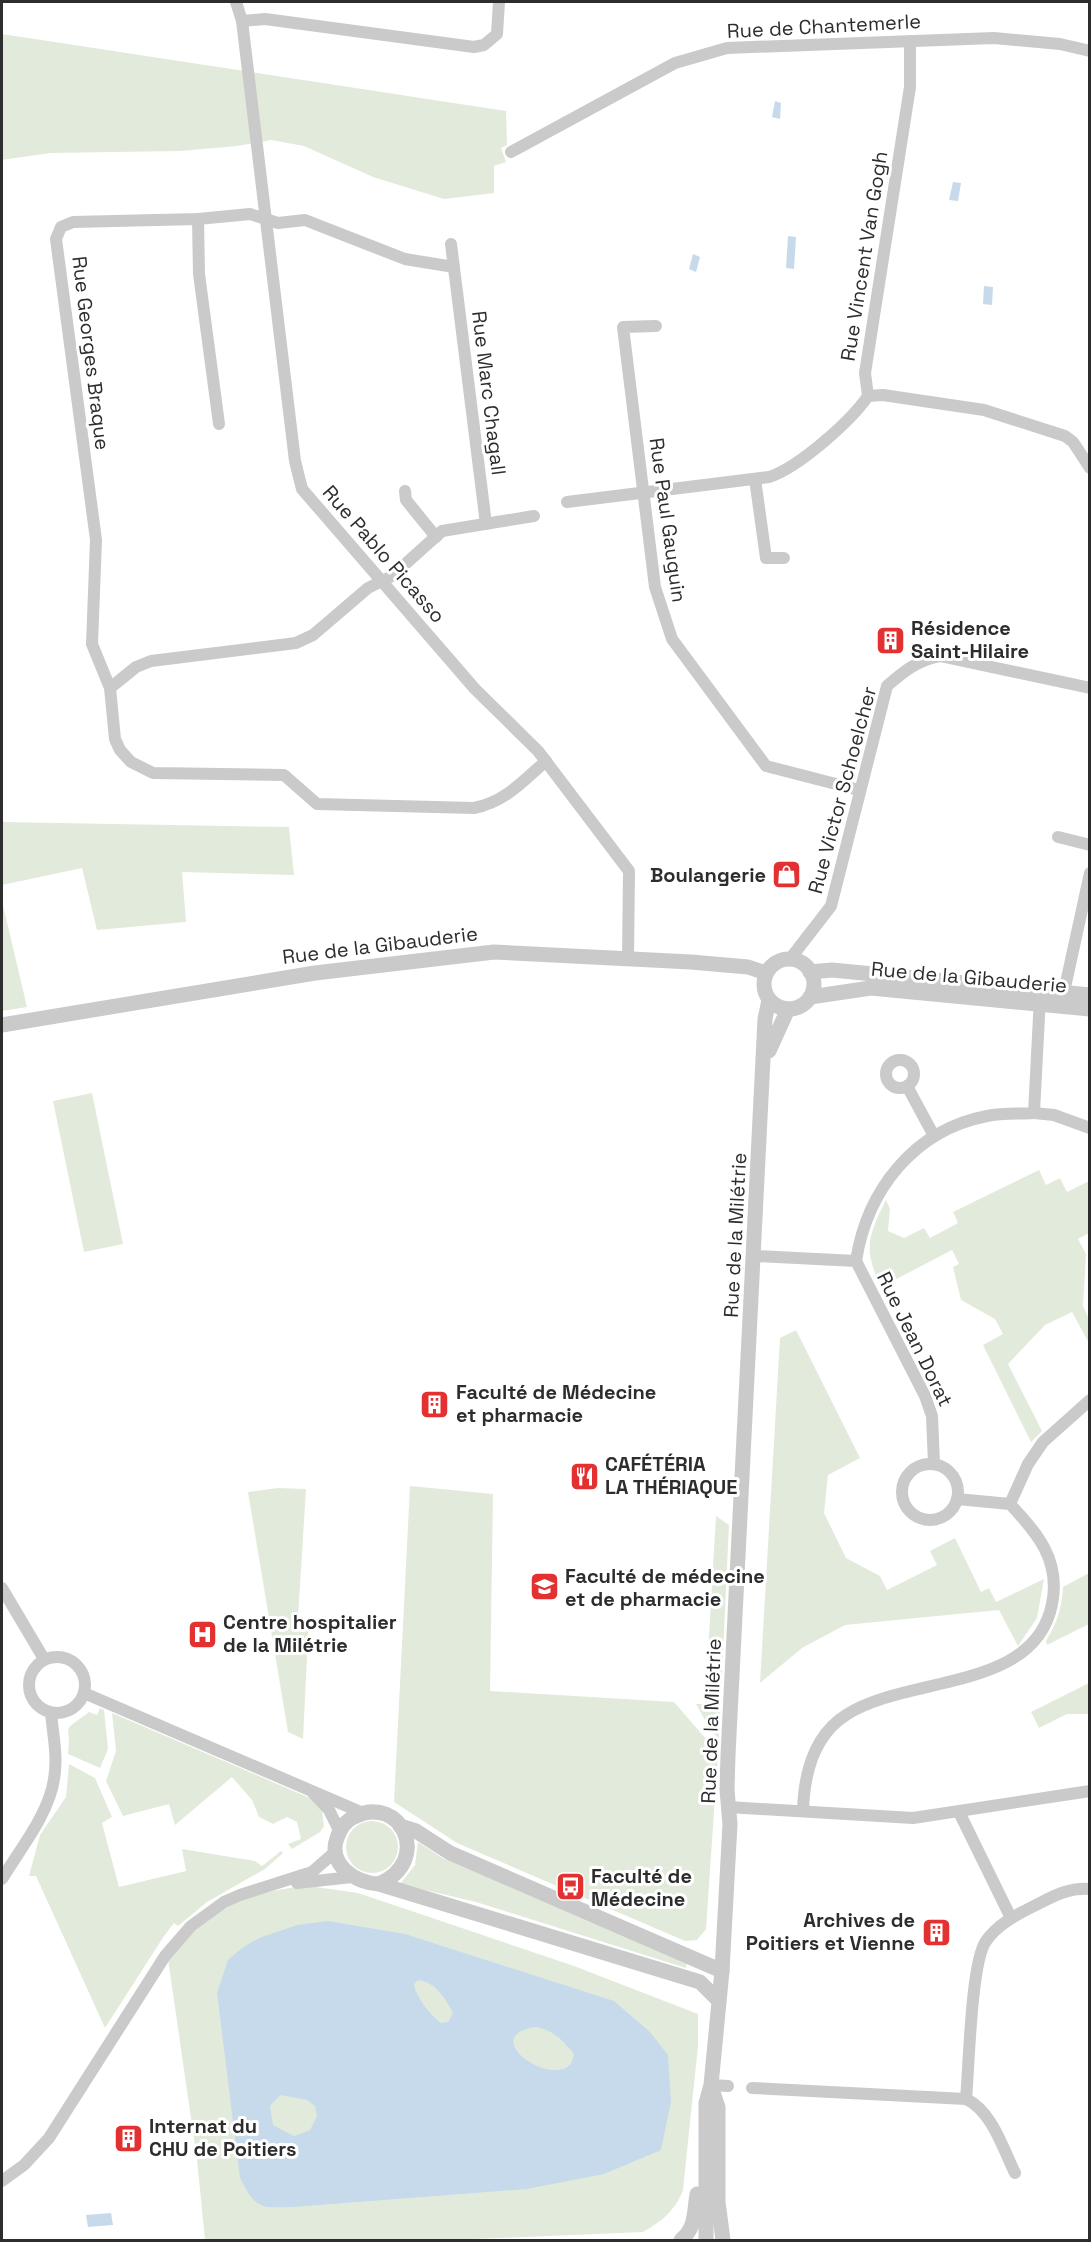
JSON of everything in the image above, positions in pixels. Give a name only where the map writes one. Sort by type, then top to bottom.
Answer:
[{"type":"street","name":"Rue Pablo Picasso","points":[[236,2],[242,21],[297,473],[302,489],[475,689],[546,761],[629,871],[628,959]]},
{"type":"street","points":[[242,21],[265,19],[474,47],[484,45],[497,34],[499,2]]},
{"type":"street","name":"Rue de Chantemerle","points":[[511,152],[656,73],[702,54],[749,46],[994,38],[1060,44],[1089,51]]},
{"type":"street","name":"Rue Vincent Van Gogh","points":[[868,396],[865,372],[910,87],[910,41]]},
{"type":"street","name":"Rue Georges Braque","points":[[266,219],[250,214],[198,219],[73,222],[61,227],[56,239],[96,540],[96,591],[92,644],[110,688],[115,739],[120,750],[131,762],[153,773],[284,775],[317,804],[474,808],[492,804],[506,796],[546,761]]},
{"type":"street","points":[[198,219],[199,274],[219,424]]},
{"type":"street","points":[[266,219],[278,223],[312,221],[405,259],[454,267]]},
{"type":"street","name":"Rue Marc Chagall","points":[[451,244],[486,524]]},
{"type":"street","name":"Rue Paul Gauguin","points":[[656,326],[623,327],[655,587],[666,625],[679,651],[766,766],[859,790]]},
{"type":"street","points":[[567,502],[769,477],[792,467],[858,411],[868,396],[883,394],[1005,416],[1065,436],[1072,442],[1089,468]]},
{"type":"street","points":[[755,479],[766,558],[784,558]]},
{"type":"street","points":[[405,491],[406,500],[436,537]]},
{"type":"street","points":[[110,688],[136,667],[151,660],[296,643],[313,635],[368,588],[392,576],[442,531],[534,516]]},
{"type":"street","name":"Rue Victor Schoelcher","points":[[790,959],[831,906],[887,686],[906,669],[925,659],[940,656],[964,659],[1089,688]]},
{"type":"street","points":[[1058,837],[1089,845]]},
{"type":"street","points":[[1064,992],[1089,873]]},
{"type":"street","name":"Rue de la Gibauderie","points":[[2,1025],[294,976],[494,952],[748,967],[766,973]]},
{"type":"street","points":[[790,959],[805,965],[810,972],[813,980],[810,997],[801,1006],[788,1009],[777,1007],[769,1000],[764,982],[766,973],[776,963],[790,959]]},
{"type":"street","name":"Rue de la Gibauderie","points":[[810,972],[832,970],[1040,997],[1089,1008]]},
{"type":"street","name":"Rue de la Gibauderie","points":[[810,997],[871,988],[1040,997],[1064,992],[1089,995]]},
{"type":"street","points":[[1034,1113],[1040,997]]},
{"type":"street","name":"Rue de la Milétrie","points":[[706,2241],[706,2103],[711,2085],[722,1971],[730,1824],[728,1755],[765,1069],[765,1019],[769,1000]]},
{"type":"street","name":"Rue de la Milétrie","points":[[765,1069],[771,1043],[788,1009]]},
{"type":"street","points":[[906,1086],[934,1136]]},
{"type":"street","points":[[856,1261],[867,1216],[884,1184],[905,1158],[934,1136],[965,1122],[987,1116],[1034,1113],[1054,1115],[1089,1128]]},
{"type":"street","name":"Rue Jean Dorat","points":[[755,1256],[856,1261],[925,1396],[932,1416],[934,1464]]},
{"type":"street","points":[[1010,1504],[1028,1464],[1043,1442],[1089,1400]]},
{"type":"street","points":[[924,1464],[934,1464],[945,1468],[953,1476],[958,1487],[957,1499],[948,1514],[931,1520],[922,1519],[907,1508],[902,1491],[908,1474],[924,1464]]},
{"type":"street","points":[[803,1811],[804,1789],[813,1756],[821,1740],[845,1715],[873,1702],[1001,1665],[1017,1657],[1038,1638],[1050,1614],[1054,1585],[1053,1569],[1044,1544],[1010,1504],[957,1499]]},
{"type":"street","points":[[2,1588],[44,1659]]},
{"type":"street","points":[[61,1656],[76,1664],[84,1678],[84,1693],[75,1707],[68,1711],[51,1713],[37,1705],[29,1691],[30,1673],[44,1659],[61,1656]]},
{"type":"street","points":[[84,1693],[363,1813],[381,1813],[400,1826],[416,1831],[450,1853],[722,1971]]},
{"type":"street","points":[[2,1879],[51,1796],[56,1765],[51,1713]]},
{"type":"street","points":[[728,1806],[913,1818],[1089,1791]]},
{"type":"street","points":[[312,1792],[329,1810],[339,1830]]},
{"type":"street","points":[[959,1812],[1011,1918]]},
{"type":"street","points":[[363,1813],[350,1819],[339,1830],[335,1852],[344,1870],[365,1884],[379,1884],[700,1982],[718,2000]]},
{"type":"street","points":[[379,1884],[399,1872],[406,1861],[406,1838],[400,1826]]},
{"type":"street","points":[[2,2181],[24,2165],[51,2135],[176,1941],[191,1926],[224,1902],[312,1872],[335,1852]]},
{"type":"street","points":[[275,1884],[352,1877]]},
{"type":"street","points":[[966,2099],[979,1955],[995,1930],[1011,1918],[1064,1890],[1089,1889]]},
{"type":"street","points":[[604,1952],[620,1951],[700,1977],[711,1977],[722,1971]]},
{"type":"street","points":[[711,2085],[728,2086]]},
{"type":"street","name":"Rue de la Milétrie","points":[[711,2085],[718,2107],[718,2202],[723,2241]]},
{"type":"street","points":[[752,2088],[966,2099],[976,2103],[986,2114],[1015,2173]]},
{"type":"street","points":[[681,2241],[689,2233],[695,2218],[706,2146]]},
{"type":"green space","points":[[2,34],[506,111],[507,145],[501,148],[506,162],[494,166],[494,193],[444,199],[373,177],[304,146],[271,140],[237,146],[180,151],[50,153],[2,160]]},
{"type":"green space","points":[[2,822],[289,827],[294,875],[182,872],[186,922],[97,930],[82,868],[2,885]]},
{"type":"green space","points":[[2,901],[27,1007],[2,1011]]},
{"type":"green space","points":[[92,1093],[123,1244],[84,1252],[53,1101]]},
{"type":"green space","points":[[1039,1170],[1046,1185],[1060,1178],[1067,1192],[1089,1181],[1089,1233],[1078,1239],[1086,1254],[1083,1306],[1089,1319],[1090,1345],[1072,1312],[1045,1325],[1008,1364],[1042,1431],[1031,1442],[983,1345],[1003,1334],[995,1319],[961,1300],[953,1267],[959,1264],[952,1250],[881,1287],[872,1262],[870,1243],[875,1223],[886,1200],[890,1209],[888,1231],[904,1238],[924,1228],[930,1238],[958,1223],[953,1212]]},
{"type":"green space","points":[[796,1330],[860,1458],[828,1475],[824,1513],[846,1558],[880,1576],[887,1590],[937,1565],[930,1551],[955,1538],[981,1592],[989,1588],[996,1602],[1044,1579],[1037,1618],[1018,1646],[999,1610],[845,1625],[802,1648],[760,1683],[780,1338]]},
{"type":"green space","points":[[410,1486],[493,1494],[490,1691],[674,1702],[718,1753],[706,1929],[697,1940],[685,1941],[457,1843],[394,1802]]},
{"type":"green space","points":[[278,1488],[306,1489],[298,1617],[309,1618],[303,1739],[288,1732],[248,1492]]},
{"type":"green space","points":[[716,1516],[729,1525],[719,1739],[711,1731],[696,1704],[705,1704]]},
{"type":"green space","points":[[1089,1573],[1089,1624],[1047,1645],[1046,1641],[1060,1609],[1063,1587]]},
{"type":"green space","points":[[1089,1683],[1089,1714],[1067,1714],[1039,1728],[1031,1712]]},
{"type":"green space","points":[[100,1708],[104,1710],[108,1749],[100,1768],[68,1754],[68,1729],[89,1712],[97,1715]]},
{"type":"green space","points":[[112,1713],[310,1798],[322,1811],[324,1826],[320,1832],[292,1849],[288,1844],[301,1839],[297,1822],[287,1817],[273,1824],[259,1817],[252,1800],[232,1777],[175,1825],[169,1804],[123,1816],[106,1781],[116,1751]]},
{"type":"green space","points":[[69,1764],[95,1778],[112,1817],[102,1823],[119,1887],[186,1871],[182,1849],[255,1861],[262,1866],[281,1851],[283,1853],[265,1869],[207,1902],[178,1926],[174,1923],[105,2028],[36,1876],[29,1876],[40,1835],[66,1797]]},
{"type":"green space","points":[[372,1821],[382,1823],[390,1829],[396,1837],[398,1847],[396,1857],[390,1865],[382,1871],[372,1873],[362,1871],[354,1865],[348,1857],[346,1847],[348,1837],[354,1829],[362,1823]]},
{"type":"green space","points":[[418,1842],[444,1859],[687,1961],[686,1968],[476,1902],[400,1884],[415,1865]]},
{"type":"green space","points":[[309,1886],[358,1893],[574,1966],[698,2014],[698,2046],[683,2190],[672,2210],[643,2232],[451,2240],[205,2240],[197,2160],[168,1959],[197,1928],[230,1906],[267,1893]]},
{"type":"water","points":[[775,101],[781,103],[780,119],[772,117]]},
{"type":"water","points":[[953,182],[961,183],[958,201],[949,200]]},
{"type":"water","points":[[788,236],[796,237],[794,269],[786,268]]},
{"type":"water","points":[[693,254],[700,257],[696,272],[689,269]]},
{"type":"water","points":[[984,286],[993,287],[992,305],[983,304]]},
{"type":"water","points":[[328,1921],[405,1934],[614,2001],[650,2032],[668,2055],[671,2102],[661,2150],[604,2174],[527,2189],[293,2207],[266,2206],[255,2201],[240,2178],[217,1993],[228,1960],[242,1948],[259,1938],[297,1925]],"holes":[[[418,1980],[430,1984],[443,1996],[453,2013],[448,2022],[441,2023],[424,2005],[414,1984]],[[536,2027],[553,2034],[562,2040],[574,2054],[568,2066],[557,2070],[542,2068],[528,2061],[518,2052],[513,2042],[518,2033]],[[280,2095],[307,2100],[315,2106],[317,2116],[310,2130],[294,2136],[273,2125],[270,2106]]]},
{"type":"water","points":[[111,2213],[113,2225],[88,2227],[86,2215]]},
{"type":"place","name":"Résidence Saint-Hilaire","points":[[890,640]]},
{"type":"place","name":"Boulangerie","points":[[787,875]]},
{"type":"place","name":"Faculté de Médecine et pharmacie","points":[[435,1404]]},
{"type":"place","name":"CAFÉTÉRIA LA THÉRIAQUE","points":[[584,1476]]},
{"type":"place","name":"Faculté de médecine et de pharmacie","points":[[544,1587]]},
{"type":"place","name":"Centre hospitalier de la Milétrie","points":[[202,1634]]},
{"type":"place","name":"Faculté de Médecine","points":[[570,1887]]},
{"type":"place","name":"Archives de Poitiers et Vienne","points":[[936,1932]]},
{"type":"place","name":"Internat du CHU de Poitiers","points":[[128,2138]]}]
